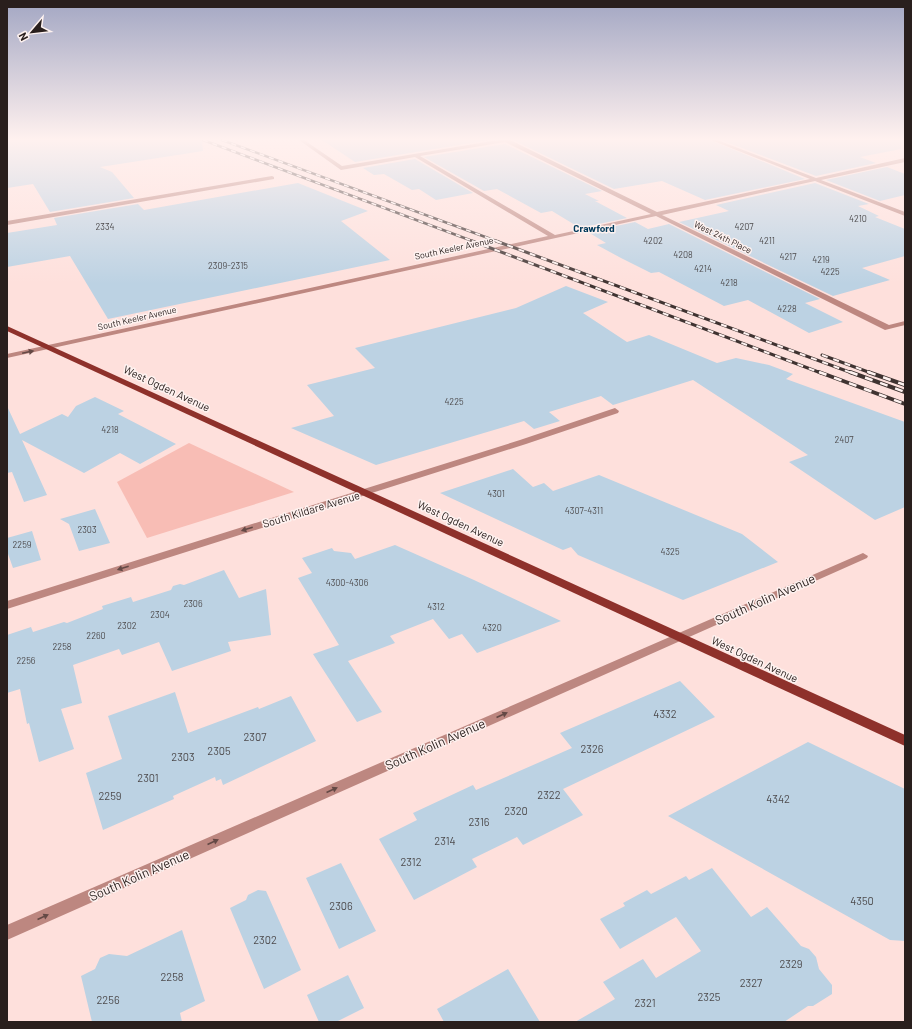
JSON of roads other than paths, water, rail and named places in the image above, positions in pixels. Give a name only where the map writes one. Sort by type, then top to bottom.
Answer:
[{"type":"main road","name":"West Ogden Avenue","points":[[7,328],[905,741]]},
{"type":"street","points":[[7,223],[213,188]]},
{"type":"street","points":[[471,188],[553,236]]},
{"type":"street","name":"West 24th Place","points":[[603,188],[888,328],[905,323]]},
{"type":"street","name":"South Keeler Avenue","points":[[7,356],[50,348],[775,188]]},
{"type":"street","points":[[839,188],[905,214]]},
{"type":"street","name":"South Kildare Avenue","points":[[7,604],[364,492],[615,411]]},
{"type":"street","name":"South Kolin Avenue","points":[[7,933],[864,556]]},
{"type":"railway","points":[[331,188],[475,242]]},
{"type":"railway","points":[[352,188],[499,242]]},
{"type":"railway","points":[[472,241],[821,373]]},
{"type":"railway","points":[[496,241],[852,373]]},
{"type":"railway","points":[[822,355],[871,373]]},
{"type":"railway","points":[[819,372],[905,404]]},
{"type":"railway","points":[[850,372],[905,392]]},
{"type":"railway","points":[[868,372],[905,385]]},
{"type":"district","name":"Crawford","points":[[594,228]]}]
